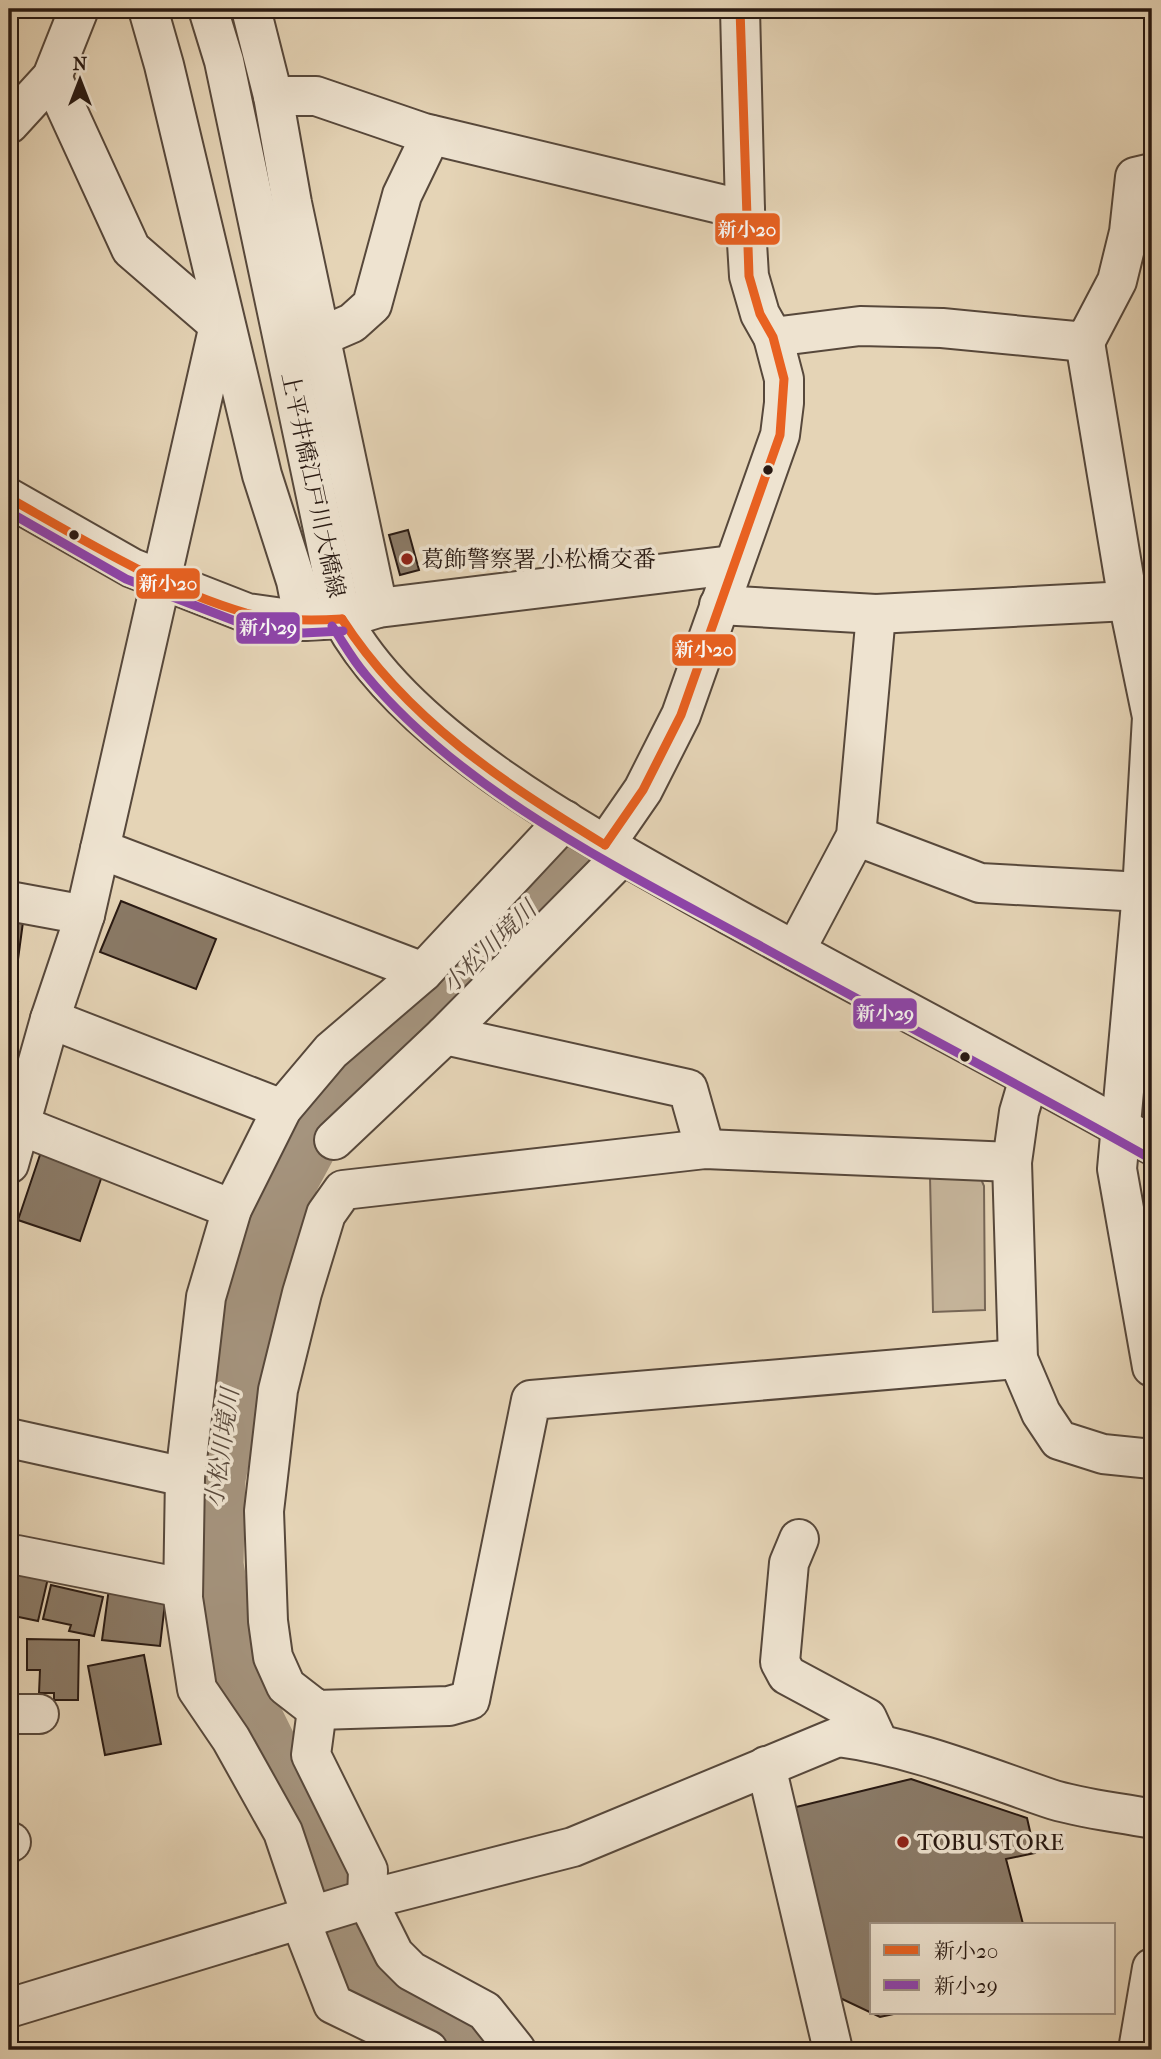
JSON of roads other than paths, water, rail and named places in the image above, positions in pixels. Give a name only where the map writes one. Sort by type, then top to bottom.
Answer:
[{"type":"street","points":[[9,124],[52,77],[79,9]]},
{"type":"street","points":[[148,9],[164,65],[220,314],[262,475],[296,581],[304,621]]},
{"type":"street","name":"上平井橋江戸川大橋線","points":[[208,9],[224,61],[342,618],[356,645],[418,712],[465,750],[565,820],[795,951],[1136,1135]]},
{"type":"street","points":[[251,9],[274,96],[292,203],[378,608]]},
{"type":"street","points":[[334,1140],[445,1035],[614,850],[681,715],[780,435],[785,403],[783,379],[773,337],[760,314],[750,276],[745,210],[740,9]]},
{"type":"street","points":[[52,77],[131,248],[220,314]]},
{"type":"street","points":[[274,96],[316,96],[431,135],[745,210]]},
{"type":"street","points":[[322,336],[352,323],[372,305],[402,195],[431,135]]},
{"type":"street","points":[[1136,1135],[1142,892],[1152,717],[1128,601],[1085,342],[1117,281],[1129,232],[1135,177],[1152,173]]},
{"type":"street","points":[[9,1164],[22,1126],[50,1019],[85,915],[163,581],[220,314]]},
{"type":"street","points":[[773,337],[860,326],[942,328],[1085,342]]},
{"type":"street","points":[[9,498],[102,553],[163,581],[247,612],[304,621],[342,618],[378,608],[732,565]]},
{"type":"street","points":[[719,605],[876,614],[1128,601]]},
{"type":"street","points":[[795,951],[856,836],[876,614]]},
{"type":"street","points":[[516,2050],[485,2011],[411,1971],[394,1954],[331,1911],[231,1739],[197,1689],[183,1588],[185,1477],[206,1297],[232,1209],[282,1109],[331,1051],[423,972],[565,820]]},
{"type":"street","points":[[856,836],[980,884],[1142,892]]},
{"type":"street","points":[[100,849],[120,854],[423,972]]},
{"type":"street","points":[[9,901],[85,915]]},
{"type":"street","points":[[50,1019],[282,1109]]},
{"type":"street","points":[[445,1035],[688,1089],[705,1149]]},
{"type":"street","points":[[1029,1078],[1018,1112],[1012,1162],[1018,1359],[1041,1413],[1059,1440],[1103,1454],[1152,1459]]},
{"type":"street","points":[[1152,1089],[1141,1097],[1136,1135],[1117,1169],[1152,1367]]},
{"type":"street","points":[[22,1126],[232,1209]]},
{"type":"street","points":[[1012,1162],[705,1149],[343,1190],[326,1213],[302,1293],[278,1390],[264,1511],[268,1621],[273,1657],[286,1686],[317,1710],[449,1706],[470,1700],[531,1400],[1018,1359]]},
{"type":"street","points":[[9,1437],[185,1477]]},
{"type":"street","points":[[799,1539],[789,1563],[780,1662],[787,1675],[867,1718],[878,1742]]},
{"type":"street","points":[[17,1555],[183,1588]]},
{"type":"street","points":[[317,1710],[312,1755],[368,1870],[331,1911],[333,2004],[428,2050]]},
{"type":"street","points":[[9,2008],[331,1911],[573,1847],[838,1737],[878,1742],[972,1769],[1050,1799],[1152,1819]]},
{"type":"street","points":[[766,1766],[833,2050]]},
{"type":"street","points":[[1138,2050],[1152,1968]]},
{"type":"waterway","name":"小松川境川","points":[[486,2050],[458,2028],[369,1988],[354,1969],[329,1877],[230,1678],[211,1565],[213,1478],[253,1274],[287,1177],[320,1116],[356,1075],[440,998],[575,864]]},
{"type":"place","name":"葛飾警察署 小松橋交番","points":[[407,559]]},
{"type":"place","name":"TOBU STORE","points":[[903,1842]]}]
